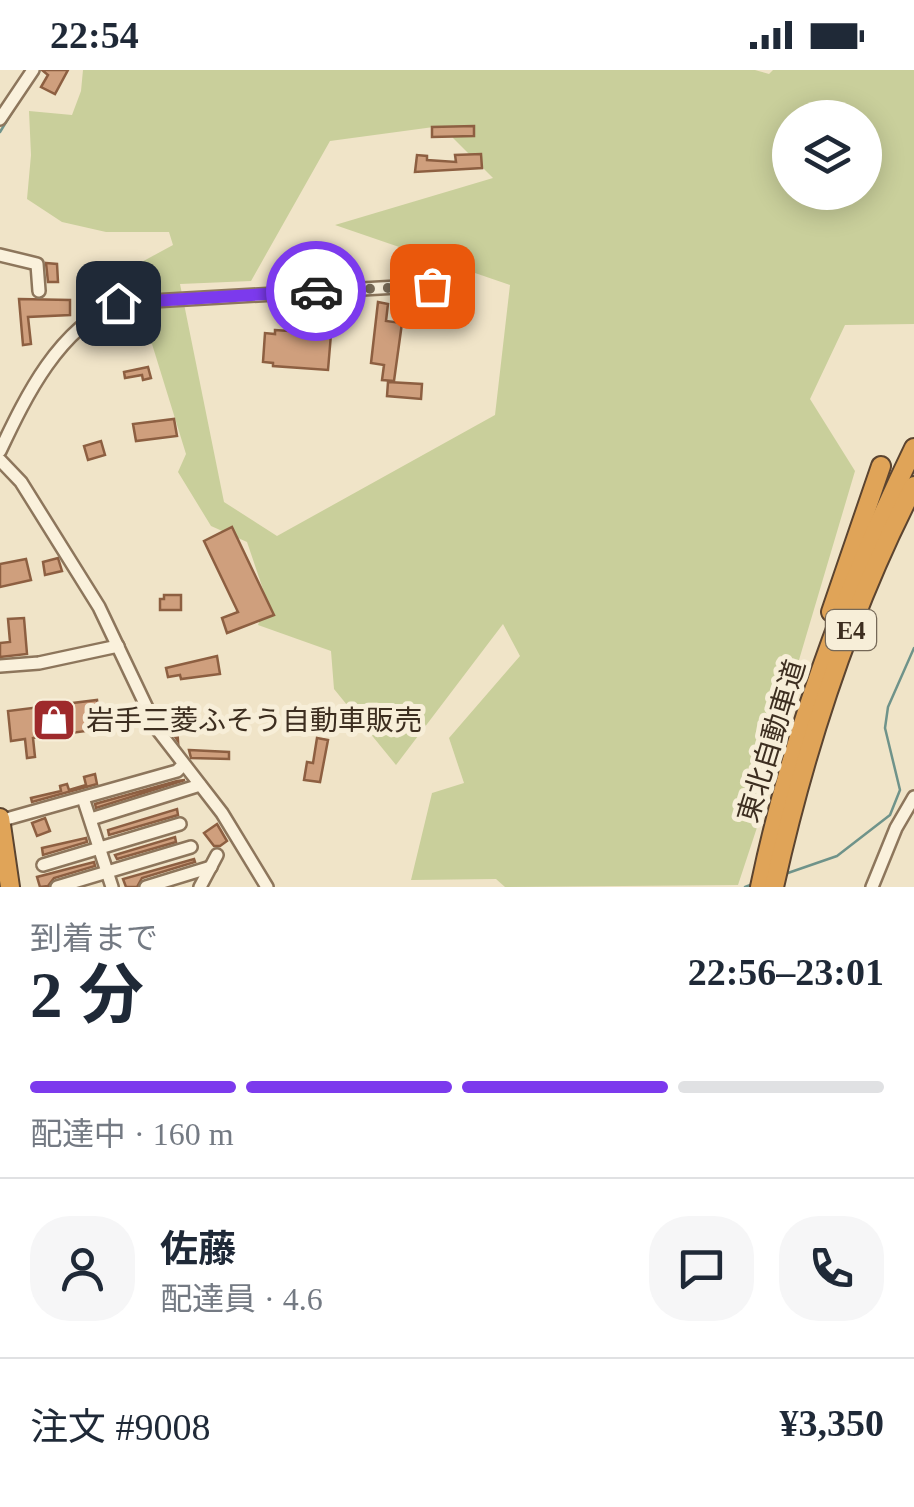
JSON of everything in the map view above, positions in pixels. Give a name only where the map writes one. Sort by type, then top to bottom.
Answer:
[{"type":"highway","name":"東北自動車道","points":[[774,887],[801,729],[856,576],[914,448]]},
{"type":"highway","points":[[801,729],[842,574],[881,466]]},
{"type":"highway","name":"東北自動車道","points":[[760,887],[794,778],[857,612],[914,486]]},
{"type":"highway","points":[[5,818],[10,887]]},
{"type":"street","points":[[0,120],[34,70]]},
{"type":"street","points":[[0,254],[38,264],[39,291]]},
{"type":"street","points":[[0,451],[23,404],[56,352],[84,324],[118,303],[432,286]]},
{"type":"street","points":[[0,460],[21,482],[63,544],[100,607],[158,729],[222,813],[267,887]]},
{"type":"street","points":[[0,666],[39,663],[118,646]]},
{"type":"street","points":[[5,818],[177,771],[181,766]]},
{"type":"street","points":[[91,820],[200,786]]},
{"type":"street","points":[[872,887],[914,796]]},
{"type":"street","points":[[83,798],[112,887]]},
{"type":"street","points":[[43,865],[180,824]]},
{"type":"street","points":[[57,887],[191,847]]},
{"type":"street","points":[[146,887],[214,861],[200,887]]},
{"type":"green space","points":[[83,70],[755,70],[769,74],[773,70],[914,70],[914,324],[845,325],[810,399],[855,471],[791,687],[773,779],[738,885],[505,887],[496,879],[411,880],[432,793],[464,783],[449,738],[520,656],[503,624],[396,765],[334,689],[331,651],[258,625],[267,601],[247,542],[211,526],[178,472],[186,454],[152,344],[108,346],[114,277],[173,245],[169,232],[106,232],[62,222],[27,199],[29,111],[72,115],[81,91]],"holes":[[[441,126],[493,178],[335,225],[510,285],[495,415],[277,536],[224,502],[180,284],[251,281],[330,141]]]},
{"type":"building","points":[[42,70],[68,70],[55,94],[41,87],[48,75]]},
{"type":"building","points":[[474,126],[474,136],[432,137],[432,127]]},
{"type":"building","points":[[481,154],[482,168],[415,172],[417,155],[427,156],[427,160],[456,162],[455,155]]},
{"type":"building","points":[[46,263],[57,264],[58,282],[48,282]]},
{"type":"building","points":[[19,299],[70,300],[70,315],[28,317],[31,344],[23,345]]},
{"type":"building","points":[[378,302],[388,304],[386,321],[402,323],[394,381],[382,380],[384,365],[371,363]]},
{"type":"building","points":[[275,330],[331,334],[328,370],[263,362],[265,333],[275,334]]},
{"type":"building","points":[[148,367],[151,378],[125,378],[124,372]]},
{"type":"building","points":[[388,382],[422,384],[421,399],[387,396]]},
{"type":"building","points":[[174,419],[177,436],[136,441],[133,424]]},
{"type":"building","points":[[101,441],[105,455],[88,460],[84,446]]},
{"type":"building","points":[[232,527],[274,615],[227,633],[222,618],[238,612],[204,541]]},
{"type":"building","points":[[58,558],[62,571],[45,575],[43,562]]},
{"type":"building","points":[[26,559],[31,580],[0,587],[0,564]]},
{"type":"building","points":[[164,595],[181,595],[181,610],[160,610]]},
{"type":"building","points":[[24,618],[27,654],[0,657],[0,643],[10,642],[8,619]]},
{"type":"building","points":[[217,656],[220,674],[168,677],[166,668]]},
{"type":"building","name":"岩手三菱ふそう自動車販売","points":[[97,700],[101,729],[33,738],[35,757],[27,758],[25,739],[11,741],[8,711]]},
{"type":"building","points":[[194,706],[198,722],[177,727],[178,741],[160,714]]},
{"type":"building","points":[[317,738],[328,740],[320,782],[304,780],[307,762],[313,763]]},
{"type":"building","points":[[189,750],[229,752],[229,759],[191,758]]},
{"type":"building","points":[[95,774],[97,784],[32,802],[31,798],[61,791],[60,786],[67,784],[69,790],[86,785],[84,777]]},
{"type":"building","points":[[185,780],[96,808],[95,804]]},
{"type":"building","points":[[177,809],[178,815],[109,835],[108,830]]},
{"type":"building","points":[[45,818],[50,831],[37,836],[32,823]]},
{"type":"building","points":[[217,824],[227,841],[214,846],[204,833]]},
{"type":"building","points":[[175,837],[176,842],[117,859],[115,855]]},
{"type":"building","points":[[86,838],[87,842],[43,855],[42,848]]},
{"type":"building","points":[[194,859],[195,862],[142,878],[137,887],[126,887],[123,879]]},
{"type":"building","points":[[94,862],[95,866],[54,878],[48,886],[40,887],[37,877]]},
{"type":"waterway","points":[[0,132],[19,101]]},
{"type":"waterway","points":[[785,874],[837,856],[890,815],[900,790],[885,728],[888,707],[914,648]]},
{"type":"waterway","points":[[745,887],[753,884]]},
{"type":"way so far","points":[[316,291],[432,286]]},
{"type":"place","name":"岩手三菱ふそう自動車販売","points":[[54,720]]},
{"type":"route","points":[[118,303],[316,291]]}]
